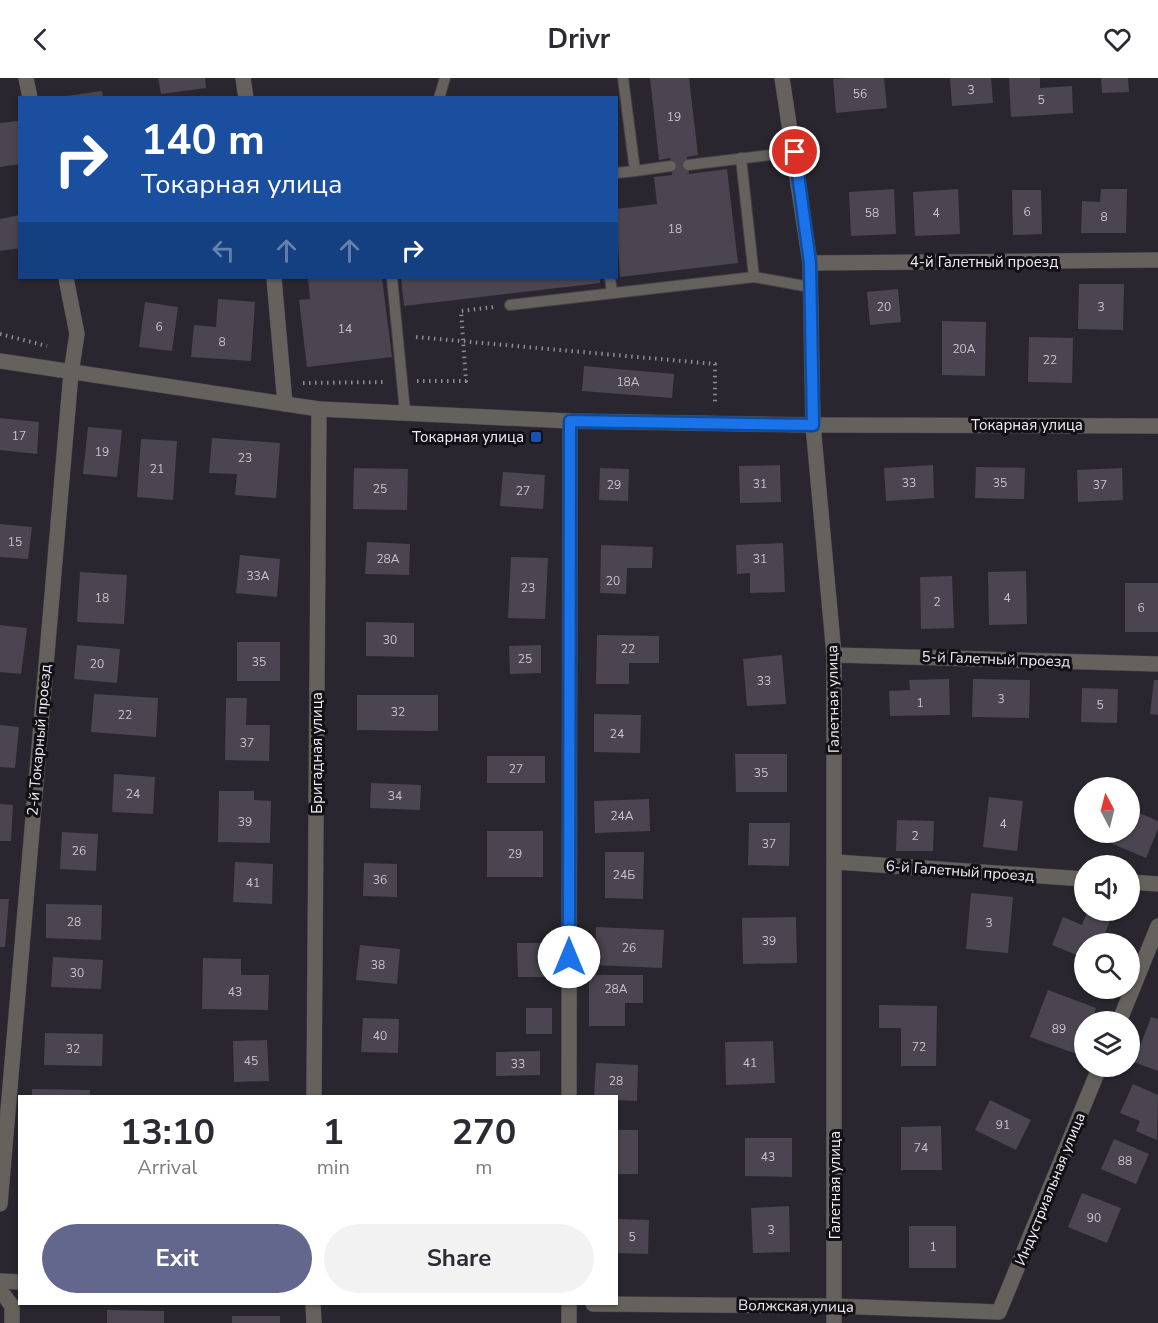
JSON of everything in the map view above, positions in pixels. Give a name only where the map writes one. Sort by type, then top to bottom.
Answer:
[{"type":"street","points":[[26,78],[30,96]]},
{"type":"street","points":[[243,78],[246,96]]},
{"type":"street","name":"Галетная улица","points":[[782,78],[810,263],[813,425],[834,655],[836,862],[834,1323]]},
{"type":"street","name":"4-й Галетный проезд","points":[[810,263],[1158,260]]},
{"type":"street","name":"2-й Токарный проезд","points":[[0,1204],[71,373],[77,334],[66,279]]},
{"type":"street","points":[[274,279],[285,404]]},
{"type":"street","name":"Токарная улица","points":[[0,361],[318,409],[570,421],[813,425],[1158,426]]},
{"type":"street","name":"Бригадная улица","points":[[315,1095],[318,409]]},
{"type":"street","points":[[569,1095],[570,421]]},
{"type":"street","name":"5-й Галетный проезд","points":[[834,655],[1158,664]]},
{"type":"street","name":"6-й Галетный проезд","points":[[836,862],[1074,878]]},
{"type":"street","points":[[1140,883],[1158,884]]},
{"type":"street","points":[[1123,1011],[1158,926]]},
{"type":"street","name":"Индустриальная улица","points":[[999,1312],[1095,1077]]},
{"type":"street","points":[[0,1281],[18,1282]]},
{"type":"street","points":[[0,1290],[12,1306],[12,1323]]},
{"type":"street","name":"Волжская улица","points":[[618,1304],[834,1306],[999,1312]]},
{"type":"street","points":[[314,1305],[314,1323]]},
{"type":"street","points":[[568,1305],[569,1323]]},
{"type":"lane","points":[[440,96],[445,78]]},
{"type":"lane","points":[[623,78],[635,171]]},
{"type":"lane","points":[[688,165],[795,152]]},
{"type":"lane","points":[[741,158],[754,277]]},
{"type":"lane","points":[[618,173],[671,166]]},
{"type":"lane","points":[[510,305],[754,277],[810,287]]},
{"type":"lane","points":[[392,279],[405,412]]},
{"type":"lane","points":[[610,279],[612,293]]},
{"type":"path","points":[[283,383],[466,381],[465,339],[461,311],[486,308]]},
{"type":"path","points":[[0,334],[74,352]]},
{"type":"path","points":[[397,336],[465,339],[714,364],[714,423]]},
{"type":"building","points":[[158,78],[205,78],[206,88],[161,94]]},
{"type":"building","points":[[650,78],[689,78],[698,155],[687,157],[689,174],[727,169],[738,263],[620,277],[618,209],[657,204],[654,177],[672,175],[670,158],[659,160]]},
{"type":"building","points":[[884,78],[887,108],[836,113],[833,79]]},
{"type":"building","points":[[950,78],[991,78],[993,103],[952,106]]},
{"type":"building","points":[[1009,78],[1040,78],[1040,88],[1072,86],[1073,113],[1011,117]]},
{"type":"building","points":[[1101,78],[1128,78],[1129,92],[1102,93]]},
{"type":"building","points":[[102,91],[103,96],[66,96]]},
{"type":"building","points":[[18,121],[18,164],[0,167],[0,123]]},
{"type":"building","points":[[894,189],[896,234],[851,236],[849,192]]},
{"type":"building","points":[[958,189],[960,234],[915,236],[913,192]]},
{"type":"building","points":[[1101,189],[1127,189],[1126,233],[1081,233],[1082,201],[1100,202]]},
{"type":"building","points":[[1012,190],[1041,190],[1042,234],[1013,235]]},
{"type":"building","points":[[18,215],[18,248],[0,251],[0,219]]},
{"type":"building","points":[[308,279],[382,279],[392,357],[307,367],[299,300],[310,299]]},
{"type":"building","points":[[401,279],[600,279],[600,283],[404,306]]},
{"type":"building","points":[[1079,284],[1124,284],[1123,330],[1078,329]]},
{"type":"building","points":[[898,289],[901,322],[870,325],[867,292]]},
{"type":"building","points":[[218,299],[255,302],[251,361],[191,357],[194,325],[216,327]]},
{"type":"building","points":[[145,302],[178,307],[172,351],[139,347]]},
{"type":"building","points":[[942,321],[986,322],[985,376],[942,375]]},
{"type":"building","points":[[1029,337],[1073,338],[1072,383],[1028,382]]},
{"type":"building","points":[[584,366],[674,374],[672,398],[582,391]]},
{"type":"building","points":[[0,418],[39,422],[37,454],[0,450]]},
{"type":"building","points":[[88,427],[122,430],[117,477],[83,474]]},
{"type":"building","points":[[212,438],[280,443],[276,498],[235,495],[237,474],[209,473]]},
{"type":"building","points":[[141,439],[177,441],[173,500],[137,497]]},
{"type":"building","points":[[780,465],[781,502],[740,503],[739,466]]},
{"type":"building","points":[[933,465],[934,498],[886,501],[884,468]]},
{"type":"building","points":[[976,467],[1025,468],[1024,499],[975,498]]},
{"type":"building","points":[[354,468],[408,469],[407,510],[353,509]]},
{"type":"building","points":[[600,468],[629,469],[628,501],[599,500]]},
{"type":"building","points":[[1122,468],[1123,500],[1078,502],[1077,470]]},
{"type":"building","points":[[503,472],[545,475],[543,509],[500,506]]},
{"type":"building","points":[[0,524],[32,527],[28,559],[0,557]]},
{"type":"building","points":[[367,542],[410,544],[409,575],[365,574]]},
{"type":"building","points":[[783,543],[785,592],[750,593],[750,573],[737,574],[736,545]]},
{"type":"building","points":[[601,545],[653,547],[652,568],[627,568],[626,594],[600,593]]},
{"type":"building","points":[[240,555],[280,559],[277,597],[236,593]]},
{"type":"building","points":[[511,557],[548,558],[545,619],[508,618]]},
{"type":"building","points":[[1026,571],[1027,624],[989,625],[988,572]]},
{"type":"building","points":[[80,572],[127,575],[124,624],[77,622]]},
{"type":"building","points":[[952,576],[954,628],[921,629],[920,577]]},
{"type":"building","points":[[1125,583],[1158,583],[1158,632],[1125,632]]},
{"type":"building","points":[[366,622],[414,623],[414,657],[366,656]]},
{"type":"building","points":[[0,625],[27,628],[21,674],[0,672]]},
{"type":"building","points":[[597,635],[659,636],[659,663],[629,663],[629,684],[596,684]]},
{"type":"building","points":[[237,642],[280,642],[280,681],[237,681]]},
{"type":"building","points":[[77,645],[120,649],[117,683],[74,679]]},
{"type":"building","points":[[541,645],[541,673],[510,674],[509,646]]},
{"type":"building","points":[[782,655],[786,704],[747,706],[743,659]]},
{"type":"building","points":[[949,679],[950,715],[890,716],[889,691],[910,690],[909,680]]},
{"type":"building","points":[[973,679],[1030,680],[1029,718],[972,717]]},
{"type":"building","points":[[1154,680],[1158,680],[1158,715],[1150,714]]},
{"type":"building","points":[[1082,688],[1118,689],[1117,723],[1081,722]]},
{"type":"building","points":[[94,694],[158,698],[156,737],[91,732]]},
{"type":"building","points":[[357,695],[438,695],[438,731],[357,730]]},
{"type":"building","points":[[226,698],[247,698],[246,725],[270,725],[269,761],[225,760]]},
{"type":"building","points":[[594,714],[641,715],[640,753],[594,752]]},
{"type":"building","points":[[0,725],[19,727],[15,768],[0,767]]},
{"type":"building","points":[[735,754],[787,754],[787,792],[736,792]]},
{"type":"building","points":[[487,756],[545,756],[545,783],[487,783]]},
{"type":"building","points":[[114,774],[155,777],[153,814],[112,812]]},
{"type":"building","points":[[371,783],[421,785],[420,810],[370,808]]},
{"type":"building","points":[[219,791],[254,791],[254,800],[271,801],[270,843],[218,842]]},
{"type":"building","points":[[989,797],[1023,801],[1017,851],[983,847]]},
{"type":"building","points":[[649,799],[650,831],[595,833],[594,801]]},
{"type":"building","points":[[0,804],[13,805],[11,841],[0,841]]},
{"type":"building","points":[[1140,813],[1158,821],[1158,829],[1146,858],[1110,843],[1140,843]]},
{"type":"building","points":[[897,820],[934,821],[933,851],[896,851]]},
{"type":"building","points":[[749,823],[790,823],[789,866],[748,865]]},
{"type":"building","points":[[487,831],[543,831],[543,877],[487,877]]},
{"type":"building","points":[[62,832],[98,834],[96,871],[60,869]]},
{"type":"building","points":[[605,852],[644,852],[643,899],[605,898]]},
{"type":"building","points":[[235,862],[273,864],[272,904],[233,902]]},
{"type":"building","points":[[364,863],[397,864],[397,897],[363,896]]},
{"type":"building","points":[[971,893],[1013,897],[1008,953],[966,949]]},
{"type":"building","points":[[0,899],[9,899],[5,947],[0,947]]},
{"type":"building","points":[[46,904],[102,905],[101,940],[46,938]]},
{"type":"building","points":[[796,917],[797,963],[743,964],[742,918]]},
{"type":"building","points":[[1063,917],[1082,925],[1084,921],[1110,921],[1105,933],[1074,933],[1074,954],[1052,945]]},
{"type":"building","points":[[596,927],[664,930],[662,968],[594,965]]},
{"type":"building","points":[[517,943],[552,943],[552,977],[518,977]]},
{"type":"building","points":[[360,945],[400,949],[397,984],[356,980]]},
{"type":"building","points":[[53,957],[103,960],[101,989],[51,987]]},
{"type":"building","points":[[203,958],[241,959],[241,975],[269,975],[268,1010],[202,1009]]},
{"type":"building","points":[[589,975],[643,975],[643,1003],[625,1003],[625,1026],[589,1026]]},
{"type":"building","points":[[1048,990],[1096,1008],[1095,1011],[1074,1011],[1074,1053],[1030,1037]]},
{"type":"building","points":[[879,1005],[937,1006],[936,1066],[901,1066],[901,1028],[879,1028]]},
{"type":"building","points":[[526,1008],[552,1008],[552,1034],[526,1034]]},
{"type":"building","points":[[1151,1017],[1158,1019],[1158,1071],[1140,1064],[1140,1046]]},
{"type":"building","points":[[363,1018],[399,1019],[398,1053],[361,1052]]},
{"type":"building","points":[[45,1033],[103,1034],[102,1066],[44,1065]]},
{"type":"building","points":[[267,1040],[269,1081],[234,1082],[233,1041]]},
{"type":"building","points":[[773,1041],[775,1083],[726,1085],[725,1042]]},
{"type":"building","points":[[540,1051],[540,1075],[496,1076],[496,1052]]},
{"type":"building","points":[[596,1063],[638,1065],[637,1101],[618,1100],[618,1095],[594,1095]]},
{"type":"building","points":[[1133,1084],[1158,1095],[1157,1140],[1136,1131],[1140,1121],[1120,1113]]},
{"type":"building","points":[[32,1089],[90,1090],[90,1095],[32,1095]]},
{"type":"building","points":[[990,1100],[1031,1120],[1016,1150],[975,1130]]},
{"type":"building","points":[[941,1126],[942,1170],[901,1170],[901,1127]]},
{"type":"building","points":[[618,1130],[638,1130],[638,1174],[618,1174]]},
{"type":"building","points":[[745,1138],[792,1138],[792,1177],[745,1176]]},
{"type":"building","points":[[1114,1139],[1149,1154],[1136,1184],[1101,1169]]},
{"type":"building","points":[[1082,1193],[1121,1208],[1107,1243],[1068,1227]]},
{"type":"building","points":[[789,1206],[790,1252],[753,1253],[751,1208]]},
{"type":"building","points":[[618,1219],[649,1220],[648,1254],[618,1253]]},
{"type":"building","points":[[909,1226],[956,1226],[956,1268],[909,1268]]},
{"type":"building","points":[[107,1310],[164,1311],[164,1323],[107,1323]]},
{"type":"building","points":[[232,1316],[280,1316],[280,1323],[232,1323]]},
{"type":"place","name":"Токарная улица","points":[[536,437]]},
{"type":"route","points":[[569,957],[570,421],[813,425],[810,263],[795,152]]}]
